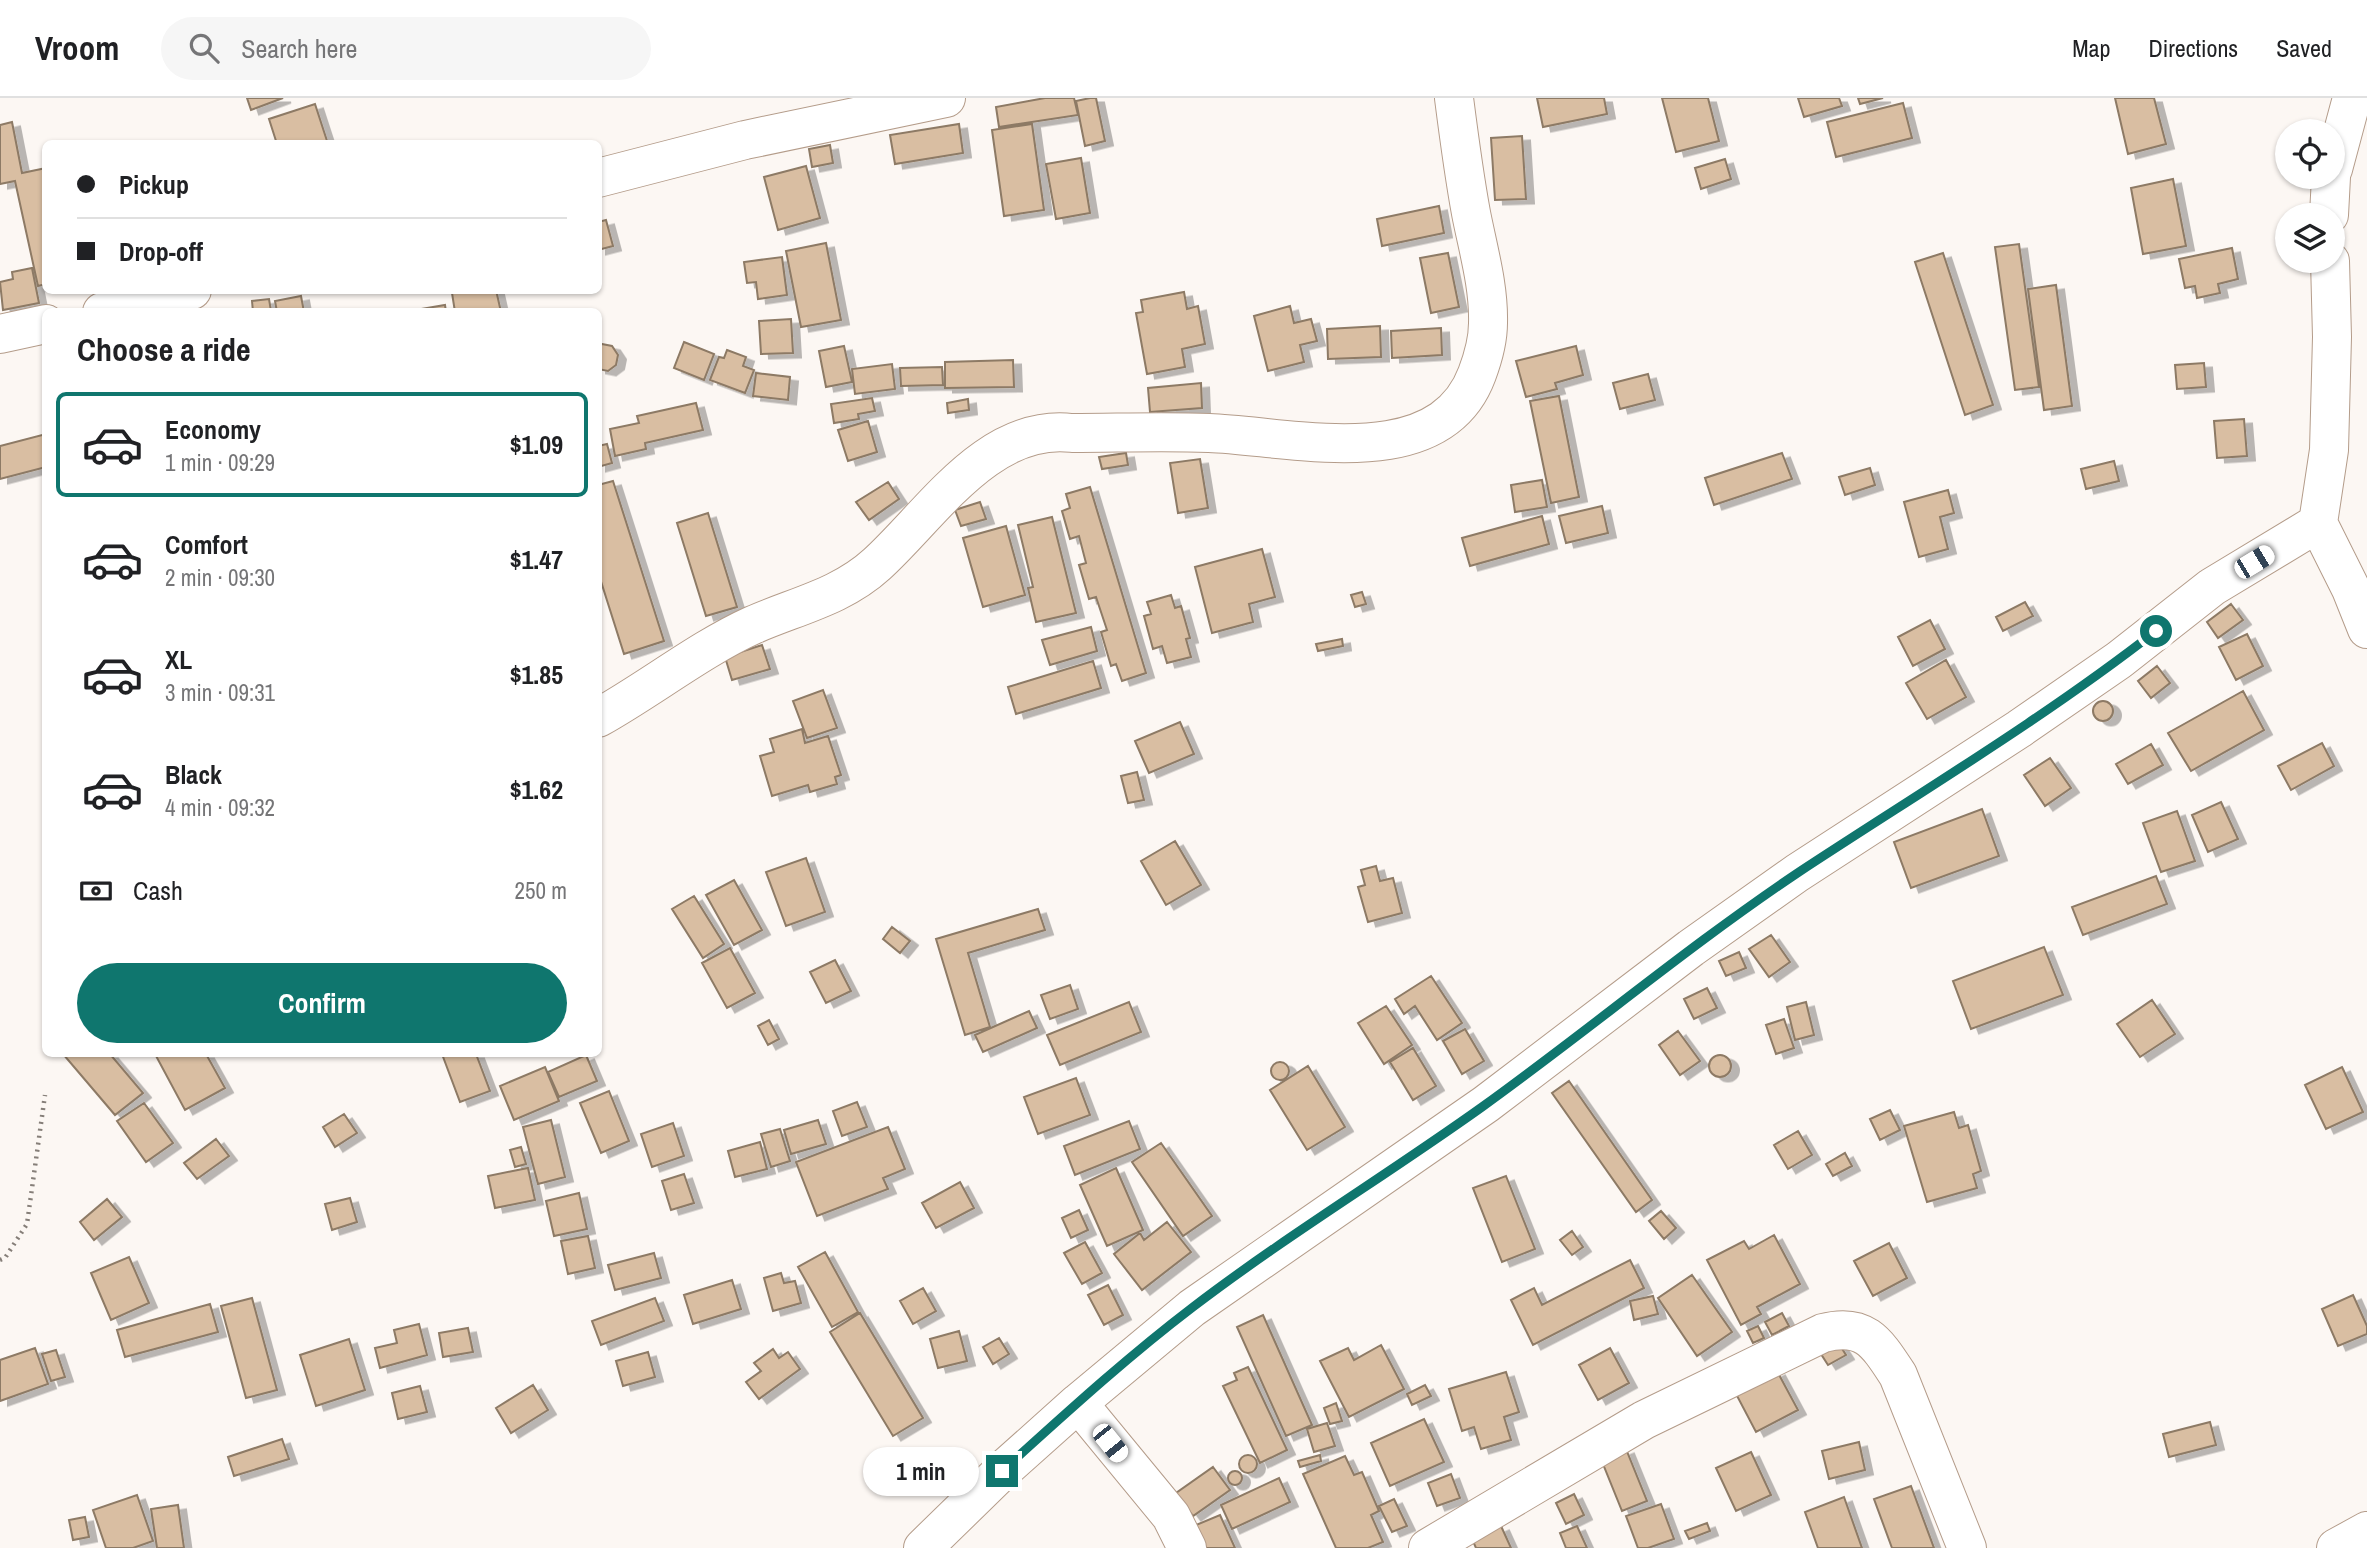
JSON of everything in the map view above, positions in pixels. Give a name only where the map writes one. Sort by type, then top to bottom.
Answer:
[{"type":"street","points":[[602,176],[745,140],[946,98]]},
{"type":"street","points":[[602,716],[743,630],[814,603],[860,577],[876,565],[948,491],[1007,444],[1053,431],[1210,433],[1280,440],[1360,442],[1413,436],[1438,424],[1458,407],[1472,387],[1483,358],[1488,324],[1487,292],[1469,199],[1454,98]]},
{"type":"street","points":[[2345,124],[2352,98]]},
{"type":"street","points":[[2330,273],[2332,337],[2329,450],[2318,523],[2367,629]]},
{"type":"street","points":[[118,308],[176,294]]},
{"type":"street","points":[[0,334],[42,325]]},
{"type":"street","points":[[923,1548],[1002,1471],[1078,1403],[1192,1308],[1486,1104],[1690,948],[1797,873],[2119,660],[2212,587],[2318,523]]},
{"type":"street","points":[[1429,1548],[1644,1420],[1823,1333],[1842,1328],[1860,1331],[1870,1339],[1884,1352],[1898,1375],[1967,1548]]},
{"type":"street","points":[[1078,1403],[1171,1516],[1187,1548]]},
{"type":"street","points":[[2336,1548],[2367,1531]]},
{"type":"path","points":[[0,1260],[5,1258],[27,1224],[45,1095]]},
{"type":"building","points":[[247,98],[283,98],[251,110]]},
{"type":"building","points":[[1045,98],[1074,98],[1078,115],[999,127],[996,107]]},
{"type":"building","points":[[1096,98],[1105,141],[1085,146],[1076,101]]},
{"type":"building","points":[[1537,98],[1604,98],[1607,114],[1543,127]]},
{"type":"building","points":[[1662,98],[1708,98],[1719,141],[1676,152]]},
{"type":"building","points":[[1798,98],[1839,98],[1842,106],[1804,117]]},
{"type":"building","points":[[1858,98],[1883,98],[1860,104]]},
{"type":"building","points":[[2115,98],[2154,98],[2166,144],[2128,154]]},
{"type":"building","points":[[1903,103],[1912,138],[1836,157],[1827,122]]},
{"type":"building","points":[[315,104],[327,140],[276,140],[269,119]]},
{"type":"building","points":[[12,122],[22,173],[42,169],[42,285],[38,286],[15,181],[0,184],[0,125]]},
{"type":"building","points":[[959,124],[963,153],[895,164],[890,135]]},
{"type":"building","points":[[1032,124],[1044,210],[1004,216],[992,130]]},
{"type":"building","points":[[1522,136],[1526,199],[1495,200],[1491,138]]},
{"type":"building","points":[[830,145],[833,163],[812,167],[809,149]]},
{"type":"building","points":[[1081,158],[1090,213],[1056,219],[1046,164]]},
{"type":"building","points":[[1725,159],[1731,179],[1701,189],[1695,168]]},
{"type":"building","points":[[806,166],[820,218],[778,230],[764,177]]},
{"type":"building","points":[[2173,179],[2186,246],[2143,254],[2131,188]]},
{"type":"building","points":[[1439,206],[1444,233],[1382,246],[1377,219]]},
{"type":"building","points":[[606,220],[613,246],[602,249],[602,221]]},
{"type":"building","points":[[826,243],[841,320],[801,327],[786,251]]},
{"type":"building","points":[[2019,244],[2039,387],[2015,390],[1995,247]]},
{"type":"building","points":[[2232,248],[2238,279],[2218,284],[2220,293],[2197,298],[2195,286],[2185,288],[2179,259]]},
{"type":"building","points":[[1448,253],[1459,307],[1431,313],[1420,258]]},
{"type":"building","points":[[1943,253],[1993,405],[1965,415],[1915,262]]},
{"type":"building","points":[[782,257],[787,295],[758,299],[756,282],[747,283],[744,262]]},
{"type":"building","points":[[32,268],[39,303],[3,310],[0,282],[13,279],[12,272]]},
{"type":"building","points":[[2056,285],[2072,406],[2044,410],[2028,289]]},
{"type":"building","points":[[1184,292],[1187,309],[1198,306],[1205,344],[1182,349],[1185,367],[1147,374],[1136,313],[1143,312],[1141,300]]},
{"type":"building","points":[[452,294],[497,294],[500,308],[454,308]]},
{"type":"building","points":[[301,296],[303,308],[276,308],[275,301]]},
{"type":"building","points":[[269,299],[270,308],[253,308],[252,301]]},
{"type":"building","points":[[1290,306],[1294,323],[1311,319],[1317,341],[1300,345],[1304,362],[1268,371],[1254,316]]},
{"type":"building","points":[[791,319],[793,353],[761,354],[759,321]]},
{"type":"building","points":[[1380,326],[1381,357],[1328,359],[1327,329]]},
{"type":"building","points":[[1441,328],[1442,355],[1392,358],[1391,331]]},
{"type":"building","points":[[684,342],[714,354],[704,380],[674,368]]},
{"type":"building","points":[[602,344],[612,346],[618,355],[616,365],[608,371],[602,370]]},
{"type":"building","points":[[844,346],[852,382],[826,387],[819,351]]},
{"type":"building","points":[[1576,346],[1583,375],[1555,383],[1557,389],[1526,397],[1516,361]]},
{"type":"building","points":[[727,350],[746,357],[743,366],[754,370],[745,393],[710,380],[719,357],[724,358]]},
{"type":"building","points":[[1013,360],[1014,387],[945,388],[945,362]]},
{"type":"building","points":[[2204,363],[2206,387],[2177,389],[2175,365]]},
{"type":"building","points":[[892,364],[895,389],[855,394],[852,369]]},
{"type":"building","points":[[942,367],[943,385],[901,386],[900,368]]},
{"type":"building","points":[[756,373],[790,377],[788,400],[753,396]]},
{"type":"building","points":[[1648,374],[1655,400],[1620,409],[1613,383]]},
{"type":"building","points":[[1201,383],[1202,408],[1150,412],[1148,388]]},
{"type":"building","points":[[1559,396],[1579,497],[1551,503],[1530,401]]},
{"type":"building","points":[[872,398],[875,411],[858,414],[859,419],[834,423],[831,404]]},
{"type":"building","points":[[968,399],[969,410],[948,413],[947,403]]},
{"type":"building","points":[[696,403],[703,430],[645,443],[646,449],[615,456],[610,429],[639,423],[637,416]]},
{"type":"building","points":[[2244,419],[2247,456],[2217,458],[2214,421]]},
{"type":"building","points":[[868,421],[877,452],[848,461],[838,430]]},
{"type":"building","points":[[42,435],[42,468],[0,479],[0,446]]},
{"type":"building","points":[[607,444],[612,463],[602,466],[602,445]]},
{"type":"building","points":[[1126,453],[1128,465],[1102,469],[1099,457]]},
{"type":"building","points":[[1782,453],[1792,479],[1714,505],[1705,478]]},
{"type":"building","points":[[1200,459],[1208,508],[1178,513],[1170,463]]},
{"type":"building","points":[[2114,461],[2119,481],[2086,489],[2081,469]]},
{"type":"building","points":[[1870,468],[1875,485],[1845,495],[1839,477]]},
{"type":"building","points":[[1542,480],[1547,507],[1515,512],[1511,485]]},
{"type":"building","points":[[613,481],[664,641],[624,654],[602,585],[602,484]]},
{"type":"building","points":[[888,482],[899,499],[869,520],[856,502]]},
{"type":"building","points":[[1090,487],[1146,673],[1122,681],[1116,664],[1111,666],[1101,632],[1107,630],[1096,597],[1089,599],[1079,565],[1086,563],[1079,536],[1070,539],[1062,511],[1070,508],[1066,494]]},
{"type":"building","points":[[1948,490],[1954,513],[1940,517],[1948,549],[1919,557],[1904,502]]},
{"type":"building","points":[[980,502],[986,519],[961,526],[955,510]]},
{"type":"building","points":[[1602,506],[1608,533],[1566,543],[1559,516]]},
{"type":"building","points":[[708,513],[737,607],[706,616],[677,523]]},
{"type":"building","points":[[1542,516],[1549,544],[1470,566],[1462,538]]},
{"type":"building","points":[[1052,517],[1076,613],[1036,622],[1028,588],[1033,587],[1018,525]]},
{"type":"building","points":[[1006,526],[1025,595],[983,607],[963,538]]},
{"type":"building","points":[[1262,549],[1275,597],[1249,604],[1253,622],[1212,633],[1195,567]]},
{"type":"building","points":[[1362,592],[1366,604],[1355,607],[1351,595]]},
{"type":"building","points":[[1171,595],[1175,608],[1181,606],[1190,638],[1186,639],[1191,657],[1167,663],[1162,646],[1153,649],[1144,616],[1151,614],[1147,602]]},
{"type":"building","points":[[2025,602],[2033,616],[2003,631],[1996,617]]},
{"type":"building","points":[[2231,604],[2243,620],[2218,638],[2207,622]]},
{"type":"building","points":[[1930,620],[1945,649],[1913,666],[1898,637]]},
{"type":"building","points":[[1091,627],[1097,651],[1050,665],[1042,640]]},
{"type":"building","points":[[2247,634],[2263,666],[2236,680],[2219,647]]},
{"type":"building","points":[[1342,639],[1343,646],[1318,651],[1316,644]]},
{"type":"building","points":[[762,645],[770,669],[732,680],[725,657]]},
{"type":"building","points":[[1946,660],[1966,697],[1927,719],[1906,683]]},
{"type":"building","points":[[1093,661],[1101,688],[1016,714],[1008,687]]},
{"type":"building","points":[[2157,666],[2170,683],[2151,698],[2138,681]]},
{"type":"building","points":[[823,690],[837,728],[807,738],[793,701]]},
{"type":"building","points":[[2243,691],[2264,730],[2191,771],[2168,733]]},
{"type":"building","points":[[2099,701],[2107,701],[2113,711],[2107,721],[2099,721],[2093,715],[2093,707]]},
{"type":"building","points":[[1180,722],[1194,754],[1149,773],[1135,741]]},
{"type":"building","points":[[802,729],[805,743],[828,736],[841,775],[835,777],[837,784],[810,792],[808,785],[772,796],[760,756],[774,752],[770,739]]},
{"type":"building","points":[[2322,743],[2334,766],[2291,790],[2278,766]]},
{"type":"building","points":[[2151,744],[2163,765],[2128,784],[2116,764]]},
{"type":"building","points":[[2050,758],[2071,788],[2045,806],[2024,775]]},
{"type":"building","points":[[1137,772],[1144,800],[1128,803],[1121,776]]},
{"type":"building","points":[[2221,802],[2238,839],[2208,852],[2192,815]]},
{"type":"building","points":[[1982,809],[1999,856],[1911,888],[1894,842]]},
{"type":"building","points":[[2177,811],[2195,861],[2161,872],[2143,823]]},
{"type":"building","points":[[1175,841],[1201,885],[1166,905],[1141,861]]},
{"type":"building","points":[[806,858],[825,912],[786,926],[766,872]]},
{"type":"building","points":[[1376,866],[1380,881],[1393,878],[1402,913],[1368,922],[1358,887],[1365,885],[1361,870]]},
{"type":"building","points":[[2156,876],[2167,904],[2083,935],[2072,907]]},
{"type":"building","points":[[734,880],[762,930],[734,945],[706,895]]},
{"type":"building","points":[[694,896],[724,944],[703,958],[672,909]]},
{"type":"building","points":[[1038,909],[1045,930],[968,953],[990,1027],[965,1035],[936,939]]},
{"type":"building","points":[[892,927],[910,941],[900,953],[883,939]]},
{"type":"building","points":[[1771,935],[1790,962],[1769,977],[1749,949]]},
{"type":"building","points":[[2044,947],[2063,995],[1971,1029],[1953,981]]},
{"type":"building","points":[[730,948],[755,993],[727,1008],[702,963]]},
{"type":"building","points":[[1739,952],[1746,968],[1726,976],[1719,961]]},
{"type":"building","points":[[835,960],[851,991],[826,1003],[810,972]]},
{"type":"building","points":[[1431,976],[1462,1023],[1437,1040],[1415,1006],[1404,1014],[1395,999]]},
{"type":"building","points":[[1070,985],[1078,1009],[1050,1019],[1041,995]]},
{"type":"building","points":[[1707,988],[1717,1008],[1694,1019],[1684,999]]},
{"type":"building","points":[[2152,1000],[2175,1034],[2140,1057],[2117,1024]]},
{"type":"building","points":[[1129,1002],[1141,1032],[1060,1065],[1047,1035]]},
{"type":"building","points":[[1806,1002],[1814,1035],[1795,1040],[1787,1007]]},
{"type":"building","points":[[1386,1006],[1412,1045],[1384,1064],[1358,1023]]},
{"type":"building","points":[[1029,1011],[1037,1028],[983,1052],[975,1035]]},
{"type":"building","points":[[1784,1019],[1794,1048],[1776,1054],[1766,1025]]},
{"type":"building","points":[[769,1020],[779,1039],[768,1045],[758,1026]]},
{"type":"building","points":[[1465,1029],[1484,1061],[1462,1074],[1443,1041]]},
{"type":"building","points":[[1678,1031],[1700,1061],[1680,1075],[1659,1045]]},
{"type":"building","points":[[1413,1048],[1436,1086],[1413,1100],[1390,1062]]},
{"type":"building","points":[[1720,1055],[1728,1058],[1731,1066],[1728,1074],[1720,1077],[1712,1074],[1709,1066],[1712,1058]]},
{"type":"building","points":[[66,1057],[113,1057],[143,1093],[115,1115]]},
{"type":"building","points":[[157,1057],[208,1057],[225,1088],[185,1110]]},
{"type":"building","points":[[443,1057],[477,1057],[490,1091],[460,1102]]},
{"type":"building","points":[[587,1057],[597,1081],[559,1097],[548,1072]]},
{"type":"building","points":[[1280,1062],[1286,1065],[1289,1071],[1286,1077],[1280,1080],[1274,1077],[1271,1071],[1274,1065]]},
{"type":"building","points":[[1308,1066],[1345,1127],[1307,1150],[1270,1090]]},
{"type":"building","points":[[545,1067],[559,1101],[514,1120],[500,1086]]},
{"type":"building","points":[[2342,1067],[2363,1112],[2326,1129],[2305,1085]]},
{"type":"building","points":[[1076,1078],[1090,1115],[1038,1134],[1024,1097]]},
{"type":"building","points":[[1569,1081],[1652,1200],[1636,1212],[1552,1093]]},
{"type":"building","points":[[609,1091],[629,1141],[601,1153],[580,1103]]},
{"type":"building","points":[[857,1102],[867,1127],[842,1136],[833,1111]]},
{"type":"building","points":[[144,1103],[173,1143],[146,1162],[117,1121]]},
{"type":"building","points":[[1890,1110],[1900,1130],[1880,1140],[1870,1119]]},
{"type":"building","points":[[1954,1112],[1959,1128],[1968,1125],[1981,1171],[1973,1174],[1977,1188],[1927,1202],[1904,1126]]},
{"type":"building","points":[[344,1114],[357,1133],[335,1147],[323,1127]]},
{"type":"building","points":[[551,1120],[565,1177],[538,1184],[523,1127]]},
{"type":"building","points":[[818,1120],[826,1144],[791,1154],[784,1130]]},
{"type":"building","points":[[1129,1121],[1140,1149],[1075,1175],[1064,1146]]},
{"type":"building","points":[[673,1123],[684,1156],[652,1167],[641,1134]]},
{"type":"building","points":[[888,1127],[905,1169],[883,1178],[888,1189],[817,1216],[796,1162]]},
{"type":"building","points":[[780,1129],[790,1161],[771,1167],[761,1134]]},
{"type":"building","points":[[1798,1131],[1812,1155],[1788,1169],[1774,1145]]},
{"type":"building","points":[[216,1139],[229,1156],[197,1179],[184,1163]]},
{"type":"building","points":[[760,1142],[767,1169],[735,1177],[728,1151]]},
{"type":"building","points":[[1161,1143],[1212,1216],[1183,1236],[1132,1162]]},
{"type":"building","points":[[521,1147],[526,1164],[515,1167],[510,1150]]},
{"type":"building","points":[[1845,1153],[1852,1166],[1833,1176],[1826,1164]]},
{"type":"building","points":[[528,1168],[535,1200],[495,1208],[488,1176]]},
{"type":"building","points":[[1116,1168],[1143,1230],[1107,1246],[1080,1185]]},
{"type":"building","points":[[684,1174],[694,1203],[671,1210],[662,1181]]},
{"type":"building","points":[[1506,1176],[1535,1249],[1502,1262],[1473,1188]]},
{"type":"building","points":[[960,1182],[974,1208],[936,1228],[922,1203]]},
{"type":"building","points":[[579,1193],[587,1229],[554,1236],[546,1201]]},
{"type":"building","points":[[350,1198],[357,1222],[332,1230],[325,1204]]},
{"type":"building","points":[[107,1199],[122,1217],[94,1240],[80,1222]]},
{"type":"building","points":[[1079,1210],[1088,1230],[1071,1238],[1062,1218]]},
{"type":"building","points":[[1661,1211],[1676,1228],[1664,1239],[1649,1221]]},
{"type":"building","points":[[1167,1222],[1191,1252],[1142,1290],[1114,1254],[1140,1233],[1144,1240]]},
{"type":"building","points":[[1572,1231],[1583,1247],[1572,1255],[1560,1240]]},
{"type":"building","points":[[1774,1235],[1800,1284],[1757,1307],[1761,1314],[1741,1325],[1707,1260],[1744,1241],[1749,1249]]},
{"type":"building","points":[[588,1236],[595,1268],[568,1274],[561,1241]]},
{"type":"building","points":[[1085,1242],[1102,1273],[1082,1284],[1064,1253]]},
{"type":"building","points":[[1889,1243],[1907,1278],[1873,1296],[1854,1261]]},
{"type":"building","points":[[825,1252],[858,1312],[832,1327],[798,1267]]},
{"type":"building","points":[[654,1253],[661,1278],[615,1290],[608,1265]]},
{"type":"building","points":[[129,1257],[149,1303],[111,1320],[91,1273]]},
{"type":"building","points":[[1630,1260],[1644,1288],[1533,1345],[1511,1300],[1534,1288],[1542,1305]]},
{"type":"building","points":[[781,1273],[784,1283],[795,1281],[801,1303],[773,1311],[764,1278]]},
{"type":"building","points":[[1692,1275],[1732,1332],[1697,1356],[1658,1298]]},
{"type":"building","points":[[732,1280],[741,1309],[693,1324],[684,1295]]},
{"type":"building","points":[[1108,1285],[1123,1315],[1104,1325],[1088,1295]]},
{"type":"building","points":[[923,1288],[936,1311],[913,1324],[900,1301]]},
{"type":"building","points":[[2353,1295],[2367,1326],[2367,1334],[2338,1346],[2322,1309]]},
{"type":"building","points":[[1653,1296],[1658,1314],[1634,1320],[1630,1301]]},
{"type":"building","points":[[252,1298],[277,1390],[246,1398],[221,1306]]},
{"type":"building","points":[[655,1298],[664,1321],[601,1345],[592,1321]]},
{"type":"building","points":[[210,1304],[218,1332],[125,1357],[117,1330]]},
{"type":"building","points":[[860,1313],[923,1418],[893,1436],[830,1332]]},
{"type":"building","points":[[1782,1313],[1789,1326],[1772,1335],[1765,1322]]},
{"type":"building","points":[[1263,1315],[1312,1425],[1286,1436],[1237,1327]]},
{"type":"building","points":[[419,1324],[427,1355],[380,1368],[375,1348],[397,1343],[394,1330]]},
{"type":"building","points":[[1758,1326],[1764,1338],[1753,1343],[1747,1331]]},
{"type":"building","points":[[468,1328],[473,1352],[443,1357],[439,1333]]},
{"type":"building","points":[[959,1331],[967,1361],[938,1368],[930,1339]]},
{"type":"building","points":[[999,1338],[1009,1354],[993,1364],[983,1347]]},
{"type":"building","points":[[349,1339],[365,1390],[316,1406],[300,1355]]},
{"type":"building","points":[[1839,1344],[1846,1355],[1828,1365],[1821,1354]]},
{"type":"building","points":[[1381,1345],[1404,1389],[1349,1417],[1320,1361],[1348,1348],[1354,1360]]},
{"type":"building","points":[[35,1348],[48,1384],[0,1401],[0,1360]]},
{"type":"building","points":[[1610,1348],[1629,1383],[1598,1400],[1579,1365]]},
{"type":"building","points":[[773,1349],[779,1358],[788,1352],[800,1369],[759,1399],[746,1382],[761,1371],[754,1363]]},
{"type":"building","points":[[56,1350],[65,1377],[51,1381],[42,1354]]},
{"type":"building","points":[[648,1352],[655,1377],[623,1386],[616,1361]]},
{"type":"building","points":[[1248,1367],[1287,1450],[1260,1463],[1223,1386],[1237,1380],[1234,1373]]},
{"type":"building","points":[[1777,1371],[1798,1410],[1756,1432],[1735,1392]]},
{"type":"building","points":[[1506,1372],[1519,1412],[1504,1417],[1511,1440],[1481,1449],[1474,1427],[1462,1431],[1449,1389]]},
{"type":"building","points":[[533,1385],[548,1410],[511,1433],[496,1408]]},
{"type":"building","points":[[1425,1385],[1431,1396],[1412,1405],[1407,1394]]},
{"type":"building","points":[[420,1386],[427,1412],[398,1419],[392,1393]]},
{"type":"building","points":[[1336,1403],[1342,1421],[1330,1424],[1324,1408]]},
{"type":"building","points":[[1424,1419],[1444,1462],[1390,1486],[1371,1443]]},
{"type":"building","points":[[2210,1422],[2216,1445],[2169,1457],[2163,1434]]},
{"type":"building","points":[[1327,1423],[1335,1446],[1314,1452],[1307,1429]]},
{"type":"building","points":[[282,1439],[289,1459],[234,1476],[228,1457]]},
{"type":"building","points":[[1859,1442],[1865,1470],[1829,1479],[1822,1451]]},
{"type":"building","points":[[1626,1449],[1647,1501],[1622,1511],[1601,1459]]},
{"type":"building","points":[[1751,1452],[1771,1495],[1736,1511],[1716,1468]]},
{"type":"building","points":[[1248,1455],[1254,1458],[1257,1464],[1254,1470],[1248,1473],[1242,1470],[1239,1464],[1242,1458]]},
{"type":"building","points":[[1320,1455],[1321,1461],[1300,1467],[1298,1461]]},
{"type":"building","points":[[1345,1456],[1354,1475],[1362,1472],[1379,1511],[1371,1515],[1383,1542],[1368,1548],[1336,1548],[1303,1474]]},
{"type":"building","points":[[1213,1467],[1230,1490],[1193,1516],[1176,1493]]},
{"type":"building","points":[[1232,1471],[1238,1471],[1242,1478],[1238,1485],[1232,1485],[1228,1481],[1228,1475]]},
{"type":"building","points":[[1451,1474],[1460,1498],[1437,1506],[1428,1483]]},
{"type":"building","points":[[1279,1478],[1290,1502],[1232,1529],[1221,1505]]},
{"type":"building","points":[[1911,1486],[1934,1548],[1892,1548],[1874,1499]]},
{"type":"building","points":[[1574,1494],[1584,1515],[1566,1524],[1556,1503]]},
{"type":"building","points":[[137,1495],[153,1541],[133,1548],[106,1548],[93,1510]]},
{"type":"building","points":[[1844,1497],[1862,1548],[1818,1548],[1805,1512]]},
{"type":"building","points":[[1394,1499],[1407,1526],[1392,1532],[1379,1506]]},
{"type":"building","points":[[1661,1504],[1674,1539],[1648,1548],[1638,1548],[1626,1516]]},
{"type":"building","points":[[178,1505],[184,1548],[157,1548],[151,1509]]},
{"type":"building","points":[[1220,1515],[1235,1548],[1206,1548],[1196,1525]]},
{"type":"building","points":[[85,1517],[89,1537],[73,1540],[69,1520]]},
{"type":"building","points":[[1707,1523],[1710,1531],[1689,1539],[1685,1531]]},
{"type":"building","points":[[1501,1526],[1511,1548],[1476,1548],[1472,1539]]},
{"type":"building","points":[[1577,1526],[1587,1548],[1566,1548],[1560,1533]]},
{"type":"route","points":[[1002,1471],[1078,1403],[1192,1308],[1486,1104],[1690,948],[1797,873],[2019,729],[2156,631]]}]
